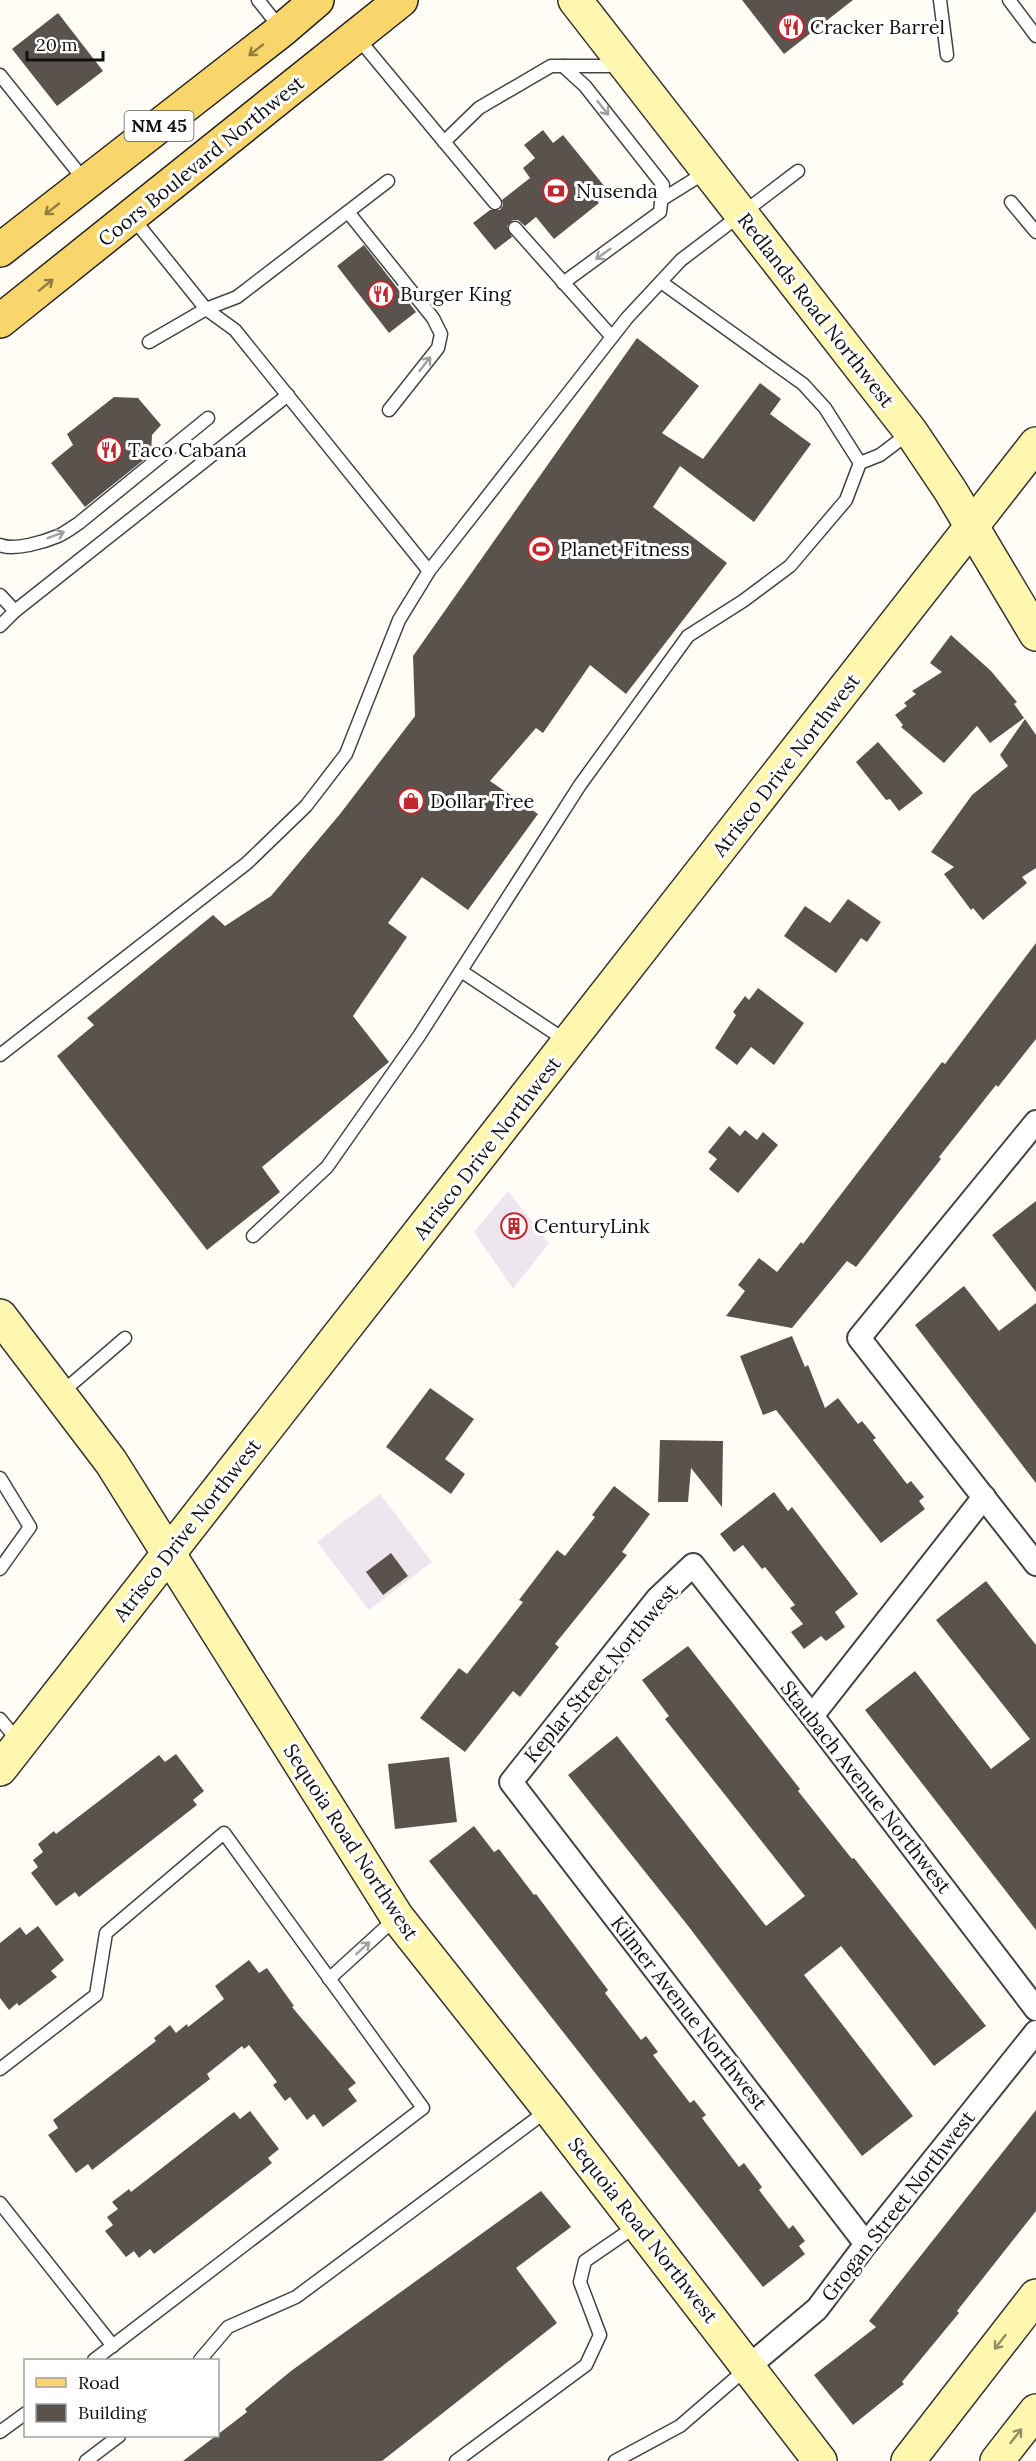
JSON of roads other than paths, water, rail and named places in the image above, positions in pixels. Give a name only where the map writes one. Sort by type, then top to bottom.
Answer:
[{"type":"main road","name":"NM 45","points":[[0,250],[282,30],[317,0]]},
{"type":"main road","points":[[325,61],[358,14],[375,0]]},
{"type":"main road","name":"Coors Boulevard Northwest","points":[[0,321],[401,0]]},
{"type":"street","name":"Redlands Road Northwest","points":[[575,0],[911,432],[973,526],[1036,634]]},
{"type":"street","name":"Atrisco Drive Northwest","points":[[0,1768],[10,1731],[168,1555],[1036,444]]},
{"type":"street","points":[[1036,1122],[859,1338],[1036,1564]]},
{"type":"street","name":"Sequoia Road Northwest","points":[[0,1316],[111,1462],[397,1917],[549,2109],[820,2461]]},
{"type":"street","points":[[812,1716],[984,1497]]},
{"type":"street","name":"Staubach Avenue Northwest","points":[[693,1565],[812,1716],[1036,2009]]},
{"type":"street","name":"Keplar Street Northwest","points":[[511,1782],[657,1599],[693,1565]]},
{"type":"street","name":"Kilmer Avenue Northwest","points":[[511,1782],[866,2244]]},
{"type":"street","name":"Grogan Street Northwest","points":[[748,2367],[817,2309],[866,2244],[1036,2032]]},
{"type":"street","points":[[908,2461],[1036,2296]]},
{"type":"street","points":[[996,2461],[1036,2411]]},
{"type":"lane","points":[[258,0],[282,30]]},
{"type":"lane","points":[[940,0],[947,55]]},
{"type":"lane","points":[[1009,0],[1036,36]]},
{"type":"lane","points":[[356,36],[495,203]]},
{"type":"lane","points":[[444,142],[479,108],[551,66],[627,67]]},
{"type":"lane","points":[[563,66],[585,86],[663,185],[660,212],[563,283]]},
{"type":"lane","points":[[0,75],[86,182]]},
{"type":"lane","points":[[661,200],[708,171]]},
{"type":"lane","points":[[0,1055],[247,863],[306,806],[346,754],[399,620],[429,571],[612,338],[681,260],[798,171]]},
{"type":"lane","points":[[149,342],[206,309],[237,297],[388,181]]},
{"type":"lane","points":[[1011,201],[1036,232]]},
{"type":"lane","points":[[348,212],[433,318],[441,334],[438,348],[389,410]]},
{"type":"lane","points":[[132,216],[206,309],[235,330],[429,571]]},
{"type":"lane","points":[[515,228],[612,338]]},
{"type":"lane","points":[[661,282],[803,384],[825,408],[860,463]]},
{"type":"lane","points":[[0,626],[15,611],[288,395]]},
{"type":"lane","points":[[0,545],[3,547],[22,545],[60,536],[208,418]]},
{"type":"lane","points":[[253,1236],[327,1167],[419,1036],[580,785],[688,636],[744,601],[790,566],[846,500],[860,463],[880,455],[911,432]]},
{"type":"lane","points":[[0,595],[15,611]]},
{"type":"lane","points":[[461,971],[569,1043]]},
{"type":"lane","points":[[60,1394],[125,1338]]},
{"type":"lane","points":[[0,1478],[30,1527],[0,1569]]},
{"type":"lane","points":[[0,2069],[96,1995],[106,1933],[224,1833],[423,2108],[97,2359]]},
{"type":"lane","points":[[329,1979],[397,1917]]},
{"type":"lane","points":[[202,2359],[228,2327],[296,2297],[549,2109]]},
{"type":"lane","points":[[0,2203],[113,2346]]},
{"type":"lane","points":[[456,2461],[586,2365],[600,2335],[580,2282],[585,2261],[638,2224]]},
{"type":"lane","points":[[615,2461],[680,2426],[748,2367]]},
{"type":"lane","points":[[0,2432],[24,2414]]},
{"type":"lane","points":[[87,2461],[118,2437]]},
{"type":"place","name":"Cracker Barrel","points":[[791,27]]},
{"type":"place","name":"Nusenda","points":[[556,191]]},
{"type":"place","name":"Burger King","points":[[381,294]]},
{"type":"place","name":"Taco Cabana","points":[[109,450]]},
{"type":"place","name":"Planet Fitness","points":[[541,549]]},
{"type":"place","name":"Dollar Tree","points":[[411,801]]},
{"type":"place","name":"CenturyLink","points":[[514,1226]]}]
